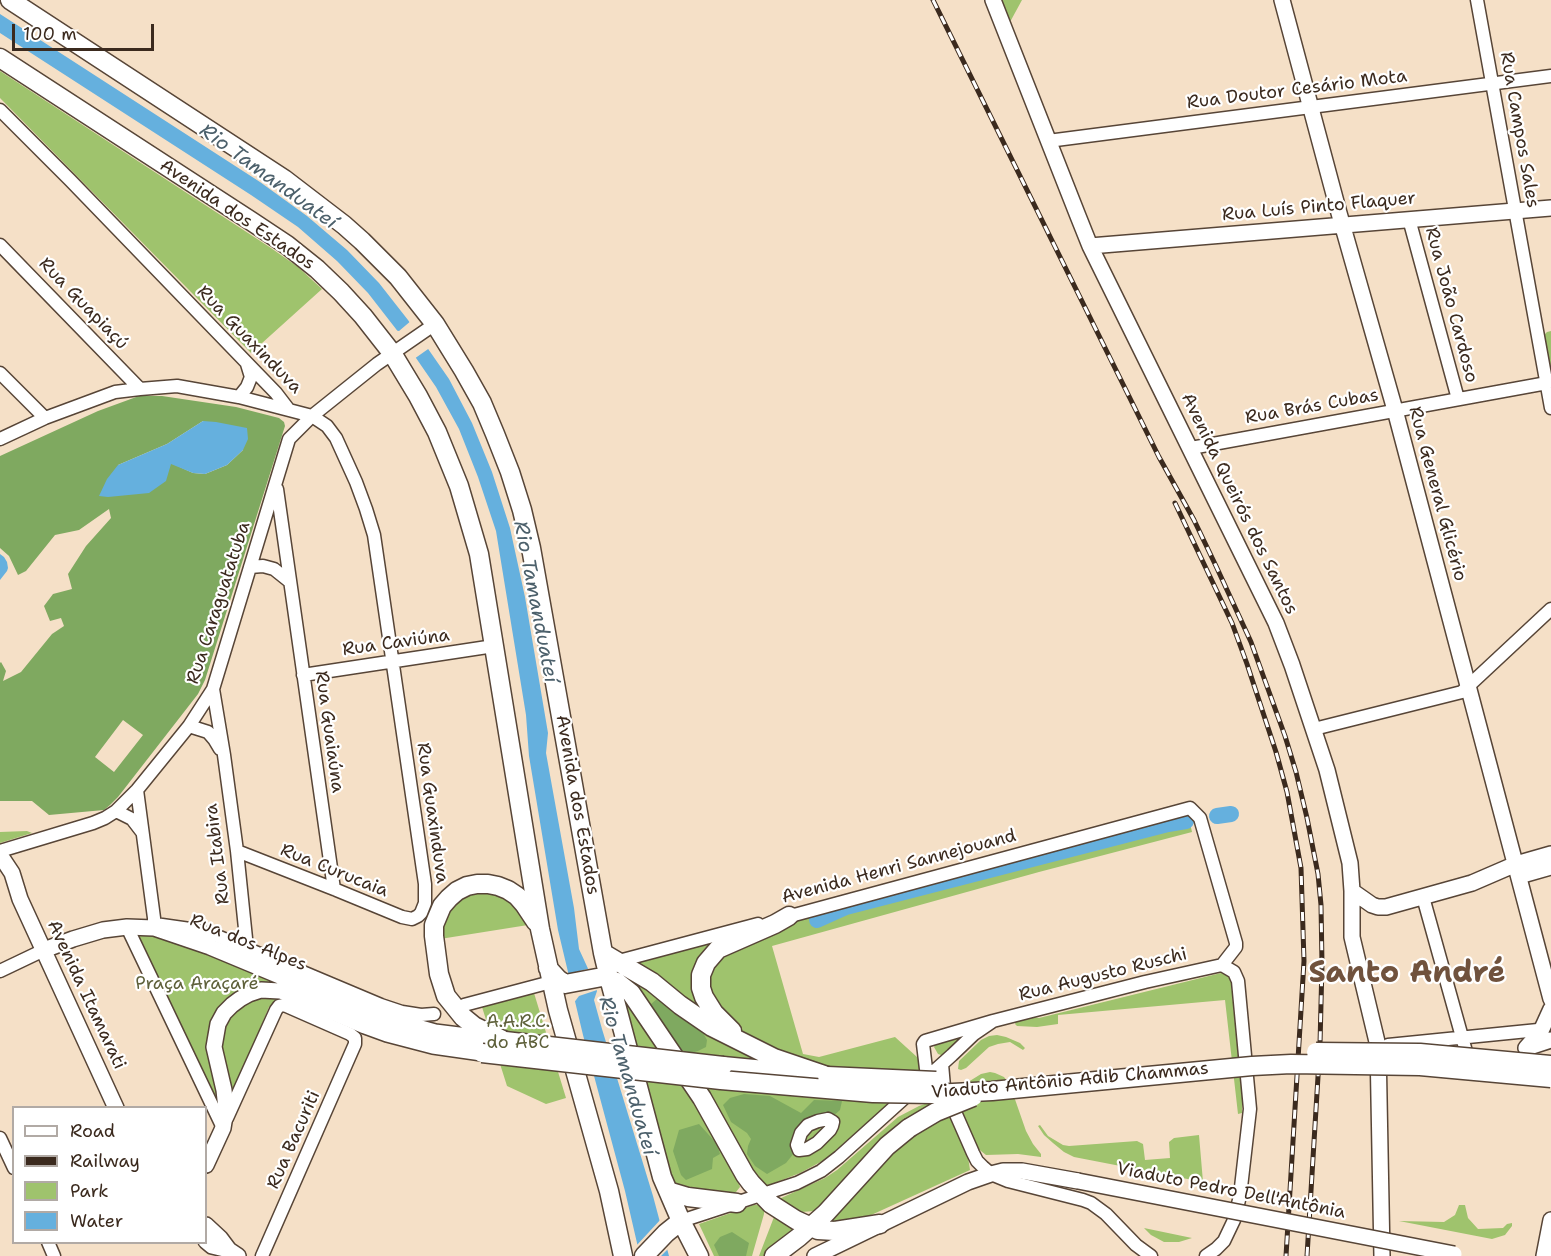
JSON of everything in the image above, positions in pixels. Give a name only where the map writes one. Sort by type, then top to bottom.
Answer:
[{"type":"highway","name":"Avenida dos Estados","points":[[10,0],[305,194],[344,225],[398,277],[429,328],[464,371],[482,403],[510,472],[531,548],[607,967],[657,1158],[668,1191],[699,1256]]},
{"type":"highway","name":"Avenida dos Estados","points":[[0,58],[287,245],[341,292],[397,350],[413,387],[437,432],[459,486],[479,554],[540,929],[556,978],[623,1256]]},
{"type":"highway","points":[[505,1041],[474,1026],[463,1017],[446,996],[439,974],[434,925],[442,906],[457,891],[477,884],[498,886],[517,896],[540,929]]},
{"type":"highway","points":[[746,1045],[708,1005],[701,988],[701,975],[718,949],[789,916]]},
{"type":"highway","points":[[556,978],[607,967],[652,982],[712,1027],[774,1058],[827,1076]]},
{"type":"highway","points":[[607,967],[637,999],[702,1098],[745,1175],[762,1195],[783,1212],[818,1230],[835,1231],[880,1224]]},
{"type":"highway","name":"Viaduto Antônio Adib Chammas","points":[[482,1046],[505,1041],[723,1066],[827,1076],[915,1081],[964,1081],[1292,1052],[1420,1053],[1551,1065]]},
{"type":"highway","name":"Viaduto Antônio Adib Chammas","points":[[482,1046],[721,1080],[873,1093],[933,1094],[992,1091],[1291,1064],[1420,1066],[1551,1078]]},
{"type":"highway","points":[[774,1256],[810,1227],[887,1146],[909,1128],[950,1106],[992,1091]]},
{"type":"highway","points":[[668,1191],[688,1197],[737,1203]]},
{"type":"highway","points":[[644,1256],[681,1221]]},
{"type":"main road","name":"Avenida Queirós dos Santos","points":[[993,0],[1090,246],[1276,623],[1327,770],[1348,851],[1353,940],[1377,1046],[1382,1256]]},
{"type":"main road","name":"Rua General Glicério","points":[[1282,0],[1342,225],[1395,410],[1551,999]]},
{"type":"main road","name":"Rua Luís Pinto Flaquer","points":[[1090,246],[1551,208]]},
{"type":"main road","points":[[1352,891],[1366,902],[1378,907],[1386,907],[1517,870],[1551,854]]},
{"type":"main road","name":"Avenida Itamarati","points":[[0,855],[12,873],[20,900],[116,1106]]},
{"type":"main road","points":[[1517,870],[1551,867]]},
{"type":"main road","name":"Avenida Itamarati","points":[[0,874],[20,900]]},
{"type":"main road","name":"Rua dos Alpes","points":[[44,950],[91,933],[127,927],[154,926],[371,1014],[482,1046]]},
{"type":"main road","points":[[207,1163],[223,1128],[226,1109],[214,1047],[218,1024],[224,1013],[240,999],[261,990],[289,994],[365,1026],[433,1046],[482,1046]]},
{"type":"main road","points":[[1526,1048],[1546,1036],[1551,1009]]},
{"type":"main road","name":"Viaduto Pedro Dell'Antônia","points":[[815,1256],[968,1182],[1003,1171],[1022,1171],[1078,1181],[1458,1255]]},
{"type":"main road","points":[[1544,1256],[1551,1220]]},
{"type":"main road","points":[[207,1226],[232,1253]]},
{"type":"main road","points":[[207,1243],[232,1253]]},
{"type":"street","name":"Rua Campos Sales","points":[[1477,0],[1515,211],[1543,328],[1551,408]]},
{"type":"street","name":"Rua Doutor Cesário Mota","points":[[1048,141],[1551,76]]},
{"type":"street","name":"Rua Guaxinduva","points":[[0,110],[70,180],[289,410],[312,416],[327,426],[336,438],[366,509],[378,559],[425,884],[425,903],[418,916]]},
{"type":"street","name":"Rua João Cardoso","points":[[1409,219],[1458,399]]},
{"type":"street","name":"Rua Guapiaçú","points":[[0,245],[140,388]]},
{"type":"street","name":"Rua Caraguatatuba","points":[[0,850],[105,818],[116,811],[137,790],[189,726],[213,689],[289,440],[312,416],[377,364],[429,328]]},
{"type":"street","points":[[239,398],[251,377],[247,364]]},
{"type":"street","points":[[0,373],[45,418]]},
{"type":"street","name":"Rua Brás Cubas","points":[[1191,448],[1547,383]]},
{"type":"street","points":[[0,439],[45,418],[115,393],[140,388],[177,386],[289,410]]},
{"type":"street","name":"Rua Guaiaúna","points":[[276,483],[334,889]]},
{"type":"street","points":[[250,567],[263,566],[274,569],[289,581]]},
{"type":"street","points":[[1314,729],[1462,692],[1551,609]]},
{"type":"street","name":"Rua Caviúna","points":[[303,675],[494,646]]},
{"type":"street","name":"Rua Itabira","points":[[213,689],[237,852],[247,948]]},
{"type":"street","name":"Rua Itabira","points":[[189,726],[208,732],[224,755]]},
{"type":"street","points":[[137,790],[154,926]]},
{"type":"street","name":"Avenida Henri Sannejouand","points":[[607,967],[1190,808],[1200,818],[1236,943],[1236,947],[1222,964]]},
{"type":"street","points":[[116,811],[132,819],[143,833]]},
{"type":"street","name":"Rua Curucaia","points":[[237,852],[402,917],[412,919],[418,916]]},
{"type":"street","points":[[1423,897],[1467,1055]]},
{"type":"street","name":"Rua dos Alpes","points":[[154,926],[203,932],[392,1008],[412,1014],[434,1014]]},
{"type":"street","points":[[127,927],[223,1128]]},
{"type":"street","name":"Rua dos Alpes","points":[[0,971],[44,950]]},
{"type":"street","points":[[1206,1256],[1224,1241],[1234,1220],[1240,1196],[1250,1109],[1238,981],[1234,972],[1222,964]]},
{"type":"street","name":"Rua Augusto Ruschi","points":[[923,1047],[925,1041],[993,1021],[1222,964]]},
{"type":"street","points":[[464,1005],[556,978]]},
{"type":"street","name":"Rua Bacuriti","points":[[223,1128],[279,1005],[284,1005],[351,1034],[355,1038],[355,1044],[262,1256]]},
{"type":"street","name":"Rua Augusto Ruschi","points":[[681,1221],[797,1183],[816,1174],[889,1113],[974,1034],[993,1021]]},
{"type":"street","points":[[1377,1046],[1538,1030],[1546,1036]]},
{"type":"street","points":[[923,1047],[942,1064],[944,1087],[977,1161],[991,1174],[1008,1181],[1091,1203],[1151,1256]]},
{"type":"street","points":[[923,1047],[927,1077]]},
{"type":"street","points":[[889,1113],[918,1096],[944,1087]]},
{"type":"street","points":[[0,1138],[12,1164]]},
{"type":"green space","points":[[1001,0],[1022,0],[1010,22]]},
{"type":"green space","points":[[0,71],[271,248],[298,267],[322,289],[251,353],[0,98]]},
{"type":"green space","points":[[1551,331],[1551,387],[1542,337]]},
{"type":"green space","points":[[139,396],[162,396],[236,407],[279,418],[285,426],[205,680],[198,694],[118,797],[104,810],[49,815],[32,801],[0,801],[0,663],[6,671],[3,681],[21,672],[52,634],[64,626],[61,618],[50,621],[44,606],[53,594],[72,589],[68,574],[86,546],[111,518],[109,509],[79,530],[55,535],[26,571],[18,575],[9,556],[0,548],[0,456],[98,411]],"holes":[[[203,421],[243,450],[227,465],[205,474],[193,473],[171,463],[118,465],[167,444]],[[123,720],[143,735],[114,772],[95,757]]]},
{"type":"green space","points":[[1180,816],[1190,823],[1192,832],[772,946],[803,1054],[819,1057],[895,1037],[917,1057],[922,1072],[904,1091],[826,1159],[800,1173],[767,1186],[761,1185],[681,1050],[643,995],[628,981],[629,978],[700,1008],[638,962],[739,934],[702,959],[710,989],[709,979],[715,964],[726,953],[769,932],[824,911]]},
{"type":"green space","points":[[27,831],[32,833],[0,843],[0,832]]},
{"type":"green space","points":[[488,891],[514,901],[528,925],[440,939],[441,927],[454,903],[470,893]]},
{"type":"green space","name":"Praça Araçaré","points":[[145,935],[176,940],[290,987],[222,1006],[218,1104],[139,938]]},
{"type":"green space","points":[[1221,973],[1228,976],[1231,982],[1242,1097],[1242,1113],[1238,1114],[1225,1000],[1058,1015],[1058,1024],[1037,1027],[1015,1024],[1016,1021],[1032,1017],[1039,1018]]},
{"type":"green space","name":"A.A.R.C. do ABC","points":[[534,993],[566,1098],[546,1104],[507,1086],[482,1007]]},
{"type":"green space","name":"Praça Araçaré","points":[[264,996],[289,1000],[277,1001],[269,1007],[232,1095],[220,1053],[222,1029],[238,1006]]},
{"type":"green space","points":[[658,998],[702,1031],[707,1040],[706,1047],[691,1053],[681,1050],[650,1005]]},
{"type":"green space","points":[[628,1003],[708,1124],[739,1184],[740,1187],[736,1192],[732,1194],[693,1193],[674,1181],[665,1156],[626,1007]]},
{"type":"green space","points":[[997,1035],[1020,1043],[1025,1048],[1023,1050],[1010,1042],[998,1044],[989,1047],[966,1068],[958,1069],[959,1061],[981,1040]]},
{"type":"green space","points":[[964,1036],[944,1056],[938,1054],[934,1047],[936,1043]]},
{"type":"green space","points":[[990,1072],[1004,1077],[1010,1085],[1026,1131],[1041,1157],[1018,1154],[986,1155],[976,1147],[952,1092],[981,1074]]},
{"type":"green space","points":[[744,1094],[770,1096],[801,1113],[814,1100],[842,1101],[840,1110],[831,1118],[815,1119],[786,1163],[767,1174],[755,1166],[747,1154],[751,1139],[747,1133],[731,1122],[723,1105],[730,1098]]},
{"type":"green space","points":[[942,1098],[968,1157],[970,1170],[858,1221],[827,1226],[822,1208],[801,1212],[779,1199],[837,1170],[898,1117]]},
{"type":"green space","points":[[699,1124],[717,1144],[720,1154],[713,1158],[712,1169],[686,1180],[681,1175],[673,1151],[679,1130]]},
{"type":"green space","points":[[1040,1125],[1048,1136],[1069,1146],[1137,1141],[1143,1144],[1145,1160],[1170,1158],[1169,1142],[1174,1138],[1199,1135],[1203,1182],[1074,1157],[1064,1152],[1044,1135],[1038,1126]]},
{"type":"green space","points":[[759,1205],[764,1209],[764,1214],[752,1256],[714,1256],[699,1224]]},
{"type":"green space","points":[[1459,1205],[1465,1205],[1468,1218],[1478,1229],[1503,1228],[1512,1223],[1512,1226],[1505,1235],[1492,1239],[1399,1221],[1444,1222],[1455,1215]]},
{"type":"green space","points":[[774,1217],[797,1229],[767,1256],[759,1256]]},
{"type":"green space","points":[[1144,1228],[1192,1238],[1179,1242],[1164,1242]]},
{"type":"green space","points":[[732,1232],[749,1243],[746,1256],[719,1256],[714,1245],[720,1237]]},
{"type":"water","points":[[0,14],[260,182],[307,216],[347,250],[379,283],[449,379],[472,423],[492,472],[510,528],[525,597],[548,733],[546,753],[574,908],[579,949],[596,986],[594,1000],[669,1256],[640,1256],[583,1035],[558,930],[529,756],[526,715],[496,531],[459,429],[436,387],[396,329],[368,293],[337,261],[298,227],[251,195],[0,33]]},
{"type":"water","points":[[203,421],[247,428],[248,439],[243,450],[227,465],[205,474],[193,473],[171,464],[166,481],[149,493],[99,496],[107,479],[118,465],[167,444]]},
{"type":"water","points":[[0,554],[7,562],[8,568],[0,580]]},
{"type":"pier","points":[[412,320],[431,347],[414,359],[393,330],[399,331]]},
{"type":"pier","points":[[591,968],[600,991],[579,996],[573,1004],[565,971],[568,974]]},
{"type":"pier","points":[[662,1218],[669,1248],[661,1256],[639,1256],[636,1246]]},
{"type":"waterway","points":[[1217,816],[1231,814]]},
{"type":"waterway","points":[[817,920],[846,907],[1186,821]]},
{"type":"railway","points":[[933,0],[1159,457],[1194,520],[1216,566],[1251,642],[1296,772],[1318,874],[1321,905],[1320,1044],[1307,1256]]},
{"type":"railway","points":[[1175,503],[1232,623],[1247,664],[1287,792],[1301,868],[1304,961],[1286,1256]]},
{"type":"district","name":"Santo André","points":[[1407,974]]},
{"type":"water label","name":"Rio Tamanduateí","points":[[268,177]]},
{"type":"water label","name":"Rio Tamanduateí","points":[[535,602]]},
{"type":"water label","name":"Rio Tamanduateí","points":[[627,1076]]}]
